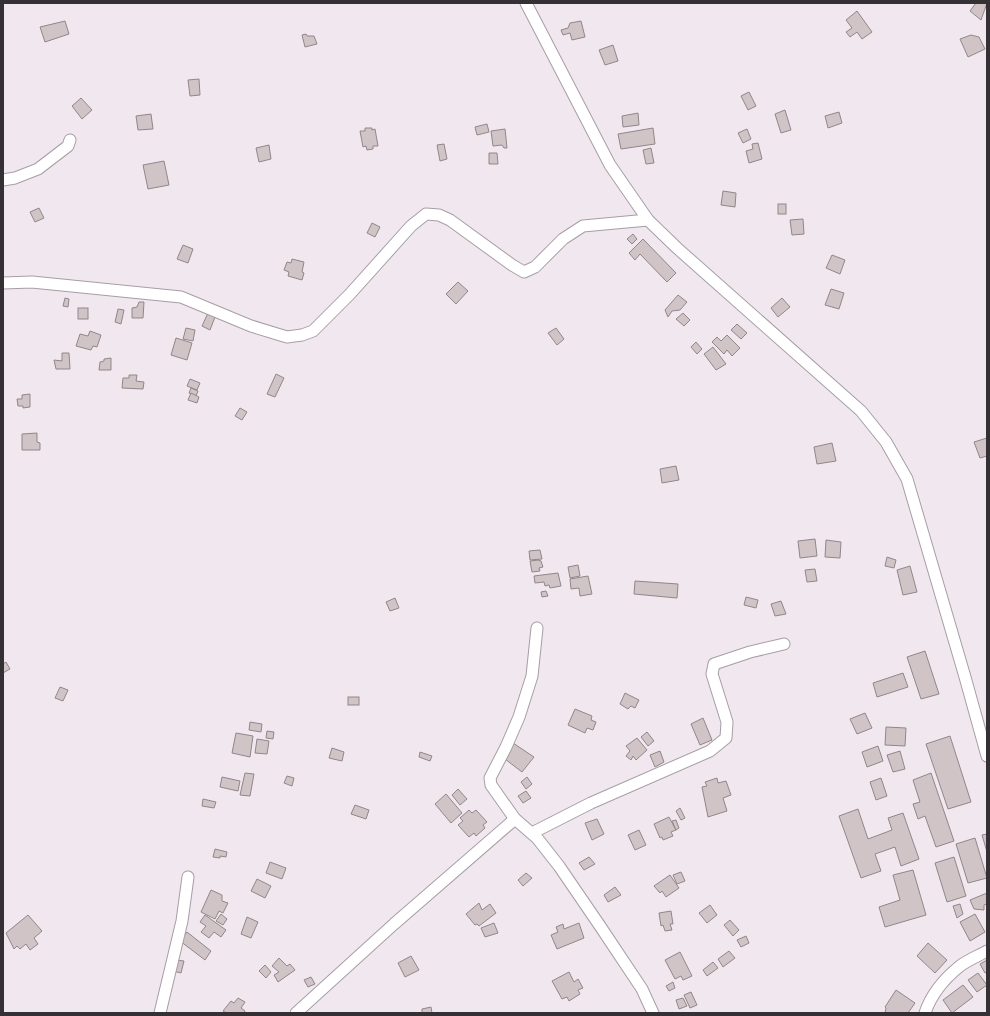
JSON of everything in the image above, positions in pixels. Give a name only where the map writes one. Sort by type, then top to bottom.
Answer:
[{"type":"street","points":[[526,3],[537,27],[610,165],[648,220],[677,248],[861,411],[886,442],[907,479],[987,756]]},
{"type":"street","points":[[3,180],[15,178],[38,169],[68,146],[70,140]]},
{"type":"street","points":[[3,283],[32,282],[181,297],[251,326],[287,337],[302,335],[314,331],[350,294],[411,226],[426,214],[439,215],[450,220],[524,272],[535,267],[563,239],[584,226],[648,220]]},
{"type":"street","points":[[537,628],[532,676],[519,717],[490,778],[491,786],[515,819],[537,838],[559,866],[642,989],[653,1013]]},
{"type":"street","points":[[532,833],[591,803],[710,751],[726,738],[726,722],[712,674],[714,664],[750,652],[784,644]]},
{"type":"street","points":[[296,1013],[394,924],[515,819]]},
{"type":"street","points":[[160,1013],[182,921],[188,877]]},
{"type":"street","points":[[925,1013],[929,1003],[943,982],[960,966],[987,951]]},
{"type":"building","points":[[976,3],[987,3],[981,20],[970,11]]},
{"type":"building","points":[[857,11],[872,32],[862,39],[857,32],[850,37],[846,32],[852,28],[846,20]]},
{"type":"building","points":[[65,21],[69,34],[45,42],[40,27]]},
{"type":"building","points":[[581,21],[585,37],[572,40],[570,33],[563,35],[561,30],[568,28],[570,23]]},
{"type":"building","points":[[306,34],[307,36],[314,36],[317,44],[305,47],[302,35]]},
{"type":"building","points":[[971,35],[979,37],[985,49],[968,57],[960,39]]},
{"type":"building","points":[[613,45],[618,61],[605,65],[599,50]]},
{"type":"building","points":[[199,79],[200,95],[190,96],[188,80]]},
{"type":"building","points":[[749,92],[756,106],[748,110],[741,96]]},
{"type":"building","points":[[81,98],[92,110],[82,119],[72,106]]},
{"type":"building","points":[[785,110],[791,130],[781,133],[775,114]]},
{"type":"building","points":[[839,112],[842,123],[828,128],[825,116]]},
{"type":"building","points":[[638,113],[639,125],[623,127],[622,116]]},
{"type":"building","points":[[151,114],[153,129],[138,130],[136,116]]},
{"type":"building","points":[[487,124],[489,132],[477,135],[475,127]]},
{"type":"building","points":[[365,128],[372,128],[372,130],[375,129],[378,146],[373,146],[373,149],[367,150],[366,146],[363,147],[360,131],[365,131]]},
{"type":"building","points":[[653,128],[655,144],[621,149],[618,134]]},
{"type":"building","points":[[505,129],[507,148],[504,148],[502,145],[493,146],[491,131]]},
{"type":"building","points":[[747,129],[751,139],[743,143],[738,133]]},
{"type":"building","points":[[758,143],[762,159],[749,163],[746,151],[753,149],[752,144]]},
{"type":"building","points":[[444,144],[447,159],[440,161],[437,145]]},
{"type":"building","points":[[269,145],[271,159],[259,162],[256,148]]},
{"type":"building","points":[[651,148],[654,163],[646,164],[643,150]]},
{"type":"building","points":[[489,153],[497,153],[498,164],[489,164]]},
{"type":"building","points":[[164,161],[169,185],[148,189],[143,165]]},
{"type":"building","points":[[723,191],[736,193],[735,207],[721,205]]},
{"type":"building","points":[[778,204],[786,204],[786,214],[778,214]]},
{"type":"building","points":[[39,208],[44,218],[35,222],[30,212]]},
{"type":"building","points":[[803,219],[804,234],[792,235],[790,220]]},
{"type":"building","points":[[372,223],[380,227],[375,237],[367,233]]},
{"type":"building","points":[[633,234],[637,239],[632,244],[627,239]]},
{"type":"building","points":[[643,239],[676,273],[667,282],[640,254],[635,260],[629,253]]},
{"type":"building","points":[[183,245],[193,249],[188,263],[177,259]]},
{"type":"building","points":[[832,255],[845,260],[840,274],[826,268]]},
{"type":"building","points":[[292,259],[304,262],[302,272],[304,273],[302,280],[288,276],[289,272],[284,270],[287,262],[291,263]]},
{"type":"building","points":[[458,282],[468,291],[456,304],[446,294]]},
{"type":"building","points":[[831,289],[844,293],[839,309],[825,305]]},
{"type":"building","points":[[678,295],[687,302],[680,310],[672,311],[668,317],[665,310]]},
{"type":"building","points":[[65,298],[69,299],[68,307],[63,306]]},
{"type":"building","points":[[782,298],[790,307],[778,317],[771,308]]},
{"type":"building","points":[[139,302],[144,302],[143,318],[132,318],[132,308],[137,307]]},
{"type":"building","points":[[78,308],[88,308],[88,319],[78,319]]},
{"type":"building","points":[[118,309],[124,310],[121,324],[115,322]]},
{"type":"building","points":[[208,313],[215,317],[210,330],[202,326]]},
{"type":"building","points":[[683,313],[690,320],[684,326],[676,319]]},
{"type":"building","points":[[737,324],[747,333],[741,339],[731,330]]},
{"type":"building","points":[[186,328],[195,330],[193,341],[183,339]]},
{"type":"building","points":[[556,328],[564,339],[557,345],[548,333]]},
{"type":"building","points":[[90,331],[101,335],[97,347],[93,346],[91,350],[76,346],[80,334],[88,336]]},
{"type":"building","points":[[727,335],[740,348],[732,356],[727,350],[724,354],[712,342],[717,337],[721,341]]},
{"type":"building","points":[[176,338],[192,343],[187,360],[171,355]]},
{"type":"building","points":[[696,342],[702,349],[697,354],[691,347]]},
{"type":"building","points":[[713,347],[726,364],[716,370],[704,354]]},
{"type":"building","points":[[62,353],[69,353],[70,369],[56,369],[54,360],[62,361]]},
{"type":"building","points":[[111,358],[111,370],[99,370],[100,362],[104,361],[104,359]]},
{"type":"building","points":[[276,374],[284,378],[275,397],[267,394]]},
{"type":"building","points":[[129,375],[137,375],[136,381],[144,382],[143,389],[122,388],[123,378],[129,378]]},
{"type":"building","points":[[190,379],[200,383],[197,390],[187,386]]},
{"type":"building","points":[[191,388],[198,391],[196,396],[189,393]]},
{"type":"building","points":[[191,393],[199,397],[197,403],[188,400]]},
{"type":"building","points":[[30,394],[30,407],[23,408],[23,406],[18,406],[17,399],[22,399],[22,395]]},
{"type":"building","points":[[240,408],[247,412],[242,420],[235,416]]},
{"type":"building","points":[[37,433],[37,442],[40,443],[40,450],[22,450],[22,434]]},
{"type":"building","points":[[987,438],[987,456],[980,458],[974,442]]},
{"type":"building","points":[[832,443],[836,461],[817,464],[814,447]]},
{"type":"building","points":[[676,466],[679,480],[662,483],[660,469]]},
{"type":"building","points":[[815,539],[817,556],[800,558],[798,541]]},
{"type":"building","points":[[826,540],[841,542],[840,558],[825,557]]},
{"type":"building","points":[[540,550],[542,559],[530,560],[529,551]]},
{"type":"building","points":[[887,557],[896,560],[894,568],[885,566]]},
{"type":"building","points":[[530,561],[541,561],[543,567],[539,568],[540,571],[532,572]]},
{"type":"building","points":[[578,565],[580,576],[570,578],[568,567]]},
{"type":"building","points":[[910,566],[917,592],[903,595],[897,570]]},
{"type":"building","points":[[815,569],[817,581],[807,582],[805,570]]},
{"type":"building","points":[[558,573],[561,586],[550,588],[549,585],[545,586],[544,582],[535,583],[534,576]]},
{"type":"building","points":[[588,576],[592,594],[580,596],[579,588],[571,589],[570,579]]},
{"type":"building","points":[[635,581],[678,584],[677,598],[634,594]]},
{"type":"building","points":[[546,591],[548,596],[542,597],[541,592]]},
{"type":"building","points":[[746,597],[758,600],[756,608],[744,605]]},
{"type":"building","points":[[395,598],[399,608],[390,611],[386,602]]},
{"type":"building","points":[[781,601],[786,614],[775,616],[771,604]]},
{"type":"building","points":[[925,651],[939,694],[921,699],[907,657]]},
{"type":"building","points":[[6,662],[10,669],[3,673],[3,664]]},
{"type":"building","points":[[903,673],[908,687],[877,697],[873,683]]},
{"type":"building","points":[[60,687],[68,690],[63,701],[55,698]]},
{"type":"building","points":[[625,693],[639,700],[635,708],[631,706],[628,709],[620,704]]},
{"type":"building","points":[[348,697],[359,697],[359,705],[348,705]]},
{"type":"building","points":[[575,709],[592,716],[591,720],[596,722],[593,730],[587,728],[585,733],[568,725]]},
{"type":"building","points":[[865,713],[872,728],[857,734],[850,719]]},
{"type":"building","points":[[703,718],[712,740],[700,745],[691,724]]},
{"type":"building","points":[[250,722],[262,724],[261,732],[249,730]]},
{"type":"building","points":[[886,727],[906,728],[905,746],[885,745]]},
{"type":"building","points":[[267,731],[274,732],[273,739],[266,738]]},
{"type":"building","points":[[647,732],[654,741],[648,746],[641,737]]},
{"type":"building","points":[[236,733],[253,736],[250,757],[232,753]]},
{"type":"building","points":[[950,736],[971,802],[948,809],[926,744]]},
{"type":"building","points":[[637,738],[647,750],[636,760],[633,756],[631,760],[626,756],[630,751],[626,746]]},
{"type":"building","points":[[257,739],[269,741],[267,754],[255,753]]},
{"type":"building","points":[[513,743],[534,757],[522,772],[505,759]]},
{"type":"building","points":[[878,746],[883,761],[867,767],[862,752]]},
{"type":"building","points":[[332,748],[344,752],[342,761],[329,758]]},
{"type":"building","points":[[660,751],[664,762],[655,767],[650,755]]},
{"type":"building","points":[[900,751],[905,769],[893,772],[887,755]]},
{"type":"building","points":[[420,752],[432,756],[430,761],[419,757]]},
{"type":"building","points":[[245,773],[254,774],[250,796],[240,795]]},
{"type":"building","points":[[931,773],[954,841],[936,847],[925,816],[918,819],[913,804],[920,802],[913,780]]},
{"type":"building","points":[[287,776],[294,778],[292,786],[284,783]]},
{"type":"building","points":[[222,777],[240,781],[238,791],[220,787]]},
{"type":"building","points":[[527,777],[532,784],[526,789],[521,782]]},
{"type":"building","points":[[717,778],[718,783],[726,781],[731,795],[723,798],[727,811],[708,817],[702,787],[707,786],[705,782]]},
{"type":"building","points":[[881,778],[887,796],[876,800],[870,782]]},
{"type":"building","points":[[458,789],[467,799],[460,805],[452,795]]},
{"type":"building","points":[[526,791],[531,798],[523,803],[518,796]]},
{"type":"building","points":[[446,794],[462,813],[451,823],[435,804]]},
{"type":"building","points":[[203,799],[216,802],[214,808],[202,806]]},
{"type":"building","points":[[355,805],[369,810],[366,819],[351,814]]},
{"type":"building","points":[[680,808],[685,818],[681,820],[676,811]]},
{"type":"building","points":[[858,809],[868,839],[892,830],[888,818],[903,813],[919,859],[901,866],[895,847],[875,854],[881,871],[861,878],[839,816]]},
{"type":"building","points":[[469,810],[472,813],[476,810],[487,822],[483,825],[485,828],[476,836],[474,833],[469,837],[458,825],[463,821],[460,818]]},
{"type":"building","points":[[669,817],[676,830],[671,832],[673,836],[663,840],[662,837],[660,838],[654,824]]},
{"type":"building","points":[[597,819],[604,834],[592,840],[585,823]]},
{"type":"building","points":[[676,820],[679,828],[676,830],[672,821]]},
{"type":"building","points":[[639,830],[646,845],[635,850],[628,835]]},
{"type":"building","points":[[987,834],[987,852],[982,835]]},
{"type":"building","points":[[975,838],[987,878],[968,883],[956,844]]},
{"type":"building","points":[[215,849],[227,852],[226,857],[213,857]]},
{"type":"building","points":[[589,857],[595,864],[584,870],[579,863]]},
{"type":"building","points":[[954,857],[966,896],[947,902],[935,863]]},
{"type":"building","points":[[270,862],[286,868],[282,879],[266,873]]},
{"type":"building","points":[[913,870],[926,915],[885,927],[879,907],[900,900],[893,875]]},
{"type":"building","points":[[681,872],[685,881],[677,884],[673,875]]},
{"type":"building","points":[[526,873],[532,878],[523,886],[518,880]]},
{"type":"building","points":[[670,875],[679,888],[666,897],[662,891],[660,893],[654,886]]},
{"type":"building","points":[[257,879],[271,886],[265,898],[251,891]]},
{"type":"building","points":[[615,887],[621,895],[608,902],[604,895]]},
{"type":"building","points":[[211,890],[222,895],[222,901],[228,903],[223,913],[219,911],[215,919],[201,912]]},
{"type":"building","points":[[987,893],[987,904],[984,905],[984,910],[974,909],[970,900]]},
{"type":"building","points":[[479,903],[482,910],[490,904],[496,913],[479,926],[477,924],[475,925],[466,914]]},
{"type":"building","points":[[960,904],[963,914],[957,918],[953,906]]},
{"type":"building","points":[[710,905],[717,915],[707,923],[699,913]]},
{"type":"building","points":[[671,911],[673,924],[670,924],[672,930],[665,931],[663,925],[661,926],[659,913]]},
{"type":"building","points":[[221,914],[227,919],[223,925],[216,921]]},
{"type":"building","points":[[975,914],[985,932],[970,941],[960,922]]},
{"type":"building","points":[[28,915],[42,931],[34,938],[38,944],[30,950],[26,944],[20,949],[17,946],[14,949],[6,933]]},
{"type":"building","points":[[205,915],[226,930],[221,937],[214,932],[209,938],[201,932],[206,926],[200,922]]},
{"type":"building","points":[[247,917],[258,922],[251,938],[241,934]]},
{"type":"building","points":[[730,920],[739,930],[733,936],[724,925]]},
{"type":"building","points":[[494,923],[498,933],[485,937],[481,928]]},
{"type":"building","points":[[579,923],[584,938],[557,949],[551,935],[558,932],[556,927],[563,924],[564,929]]},
{"type":"building","points":[[187,932],[211,951],[205,960],[180,941]]},
{"type":"building","points":[[746,936],[749,943],[741,947],[737,940]]},
{"type":"building","points":[[928,943],[947,960],[935,973],[917,956]]},
{"type":"building","points":[[729,951],[735,958],[723,967],[718,959]]},
{"type":"building","points":[[680,952],[692,976],[683,980],[681,976],[675,979],[665,960]]},
{"type":"building","points":[[411,956],[419,970],[405,977],[398,963]]},
{"type":"building","points":[[279,958],[287,966],[290,964],[295,970],[278,982],[274,975],[279,972],[272,966]]},
{"type":"building","points":[[176,960],[184,961],[181,973],[173,971]]},
{"type":"building","points":[[987,960],[987,972],[985,973],[980,964]]},
{"type":"building","points":[[713,962],[718,968],[707,976],[703,970]]},
{"type":"building","points":[[265,965],[271,972],[266,978],[259,971]]},
{"type":"building","points":[[569,972],[574,982],[578,979],[583,988],[578,990],[580,994],[569,1001],[567,997],[562,999],[552,981]]},
{"type":"building","points":[[978,973],[987,985],[977,992],[968,980]]},
{"type":"building","points":[[311,977],[315,984],[308,987],[304,980]]},
{"type":"building","points":[[673,982],[675,988],[669,991],[666,986]]},
{"type":"building","points":[[963,985],[973,997],[952,1013],[943,1000]]},
{"type":"building","points":[[896,990],[915,1003],[908,1013],[885,1013],[885,1007]]},
{"type":"building","points":[[691,992],[697,1005],[690,1008],[684,995]]},
{"type":"building","points":[[238,998],[245,1002],[241,1008],[245,1011],[244,1013],[227,1013],[223,1011],[231,1001],[234,1003]]},
{"type":"building","points":[[683,998],[687,1006],[679,1009],[676,1000]]},
{"type":"building","points":[[431,1007],[432,1013],[422,1013],[422,1009]]}]
